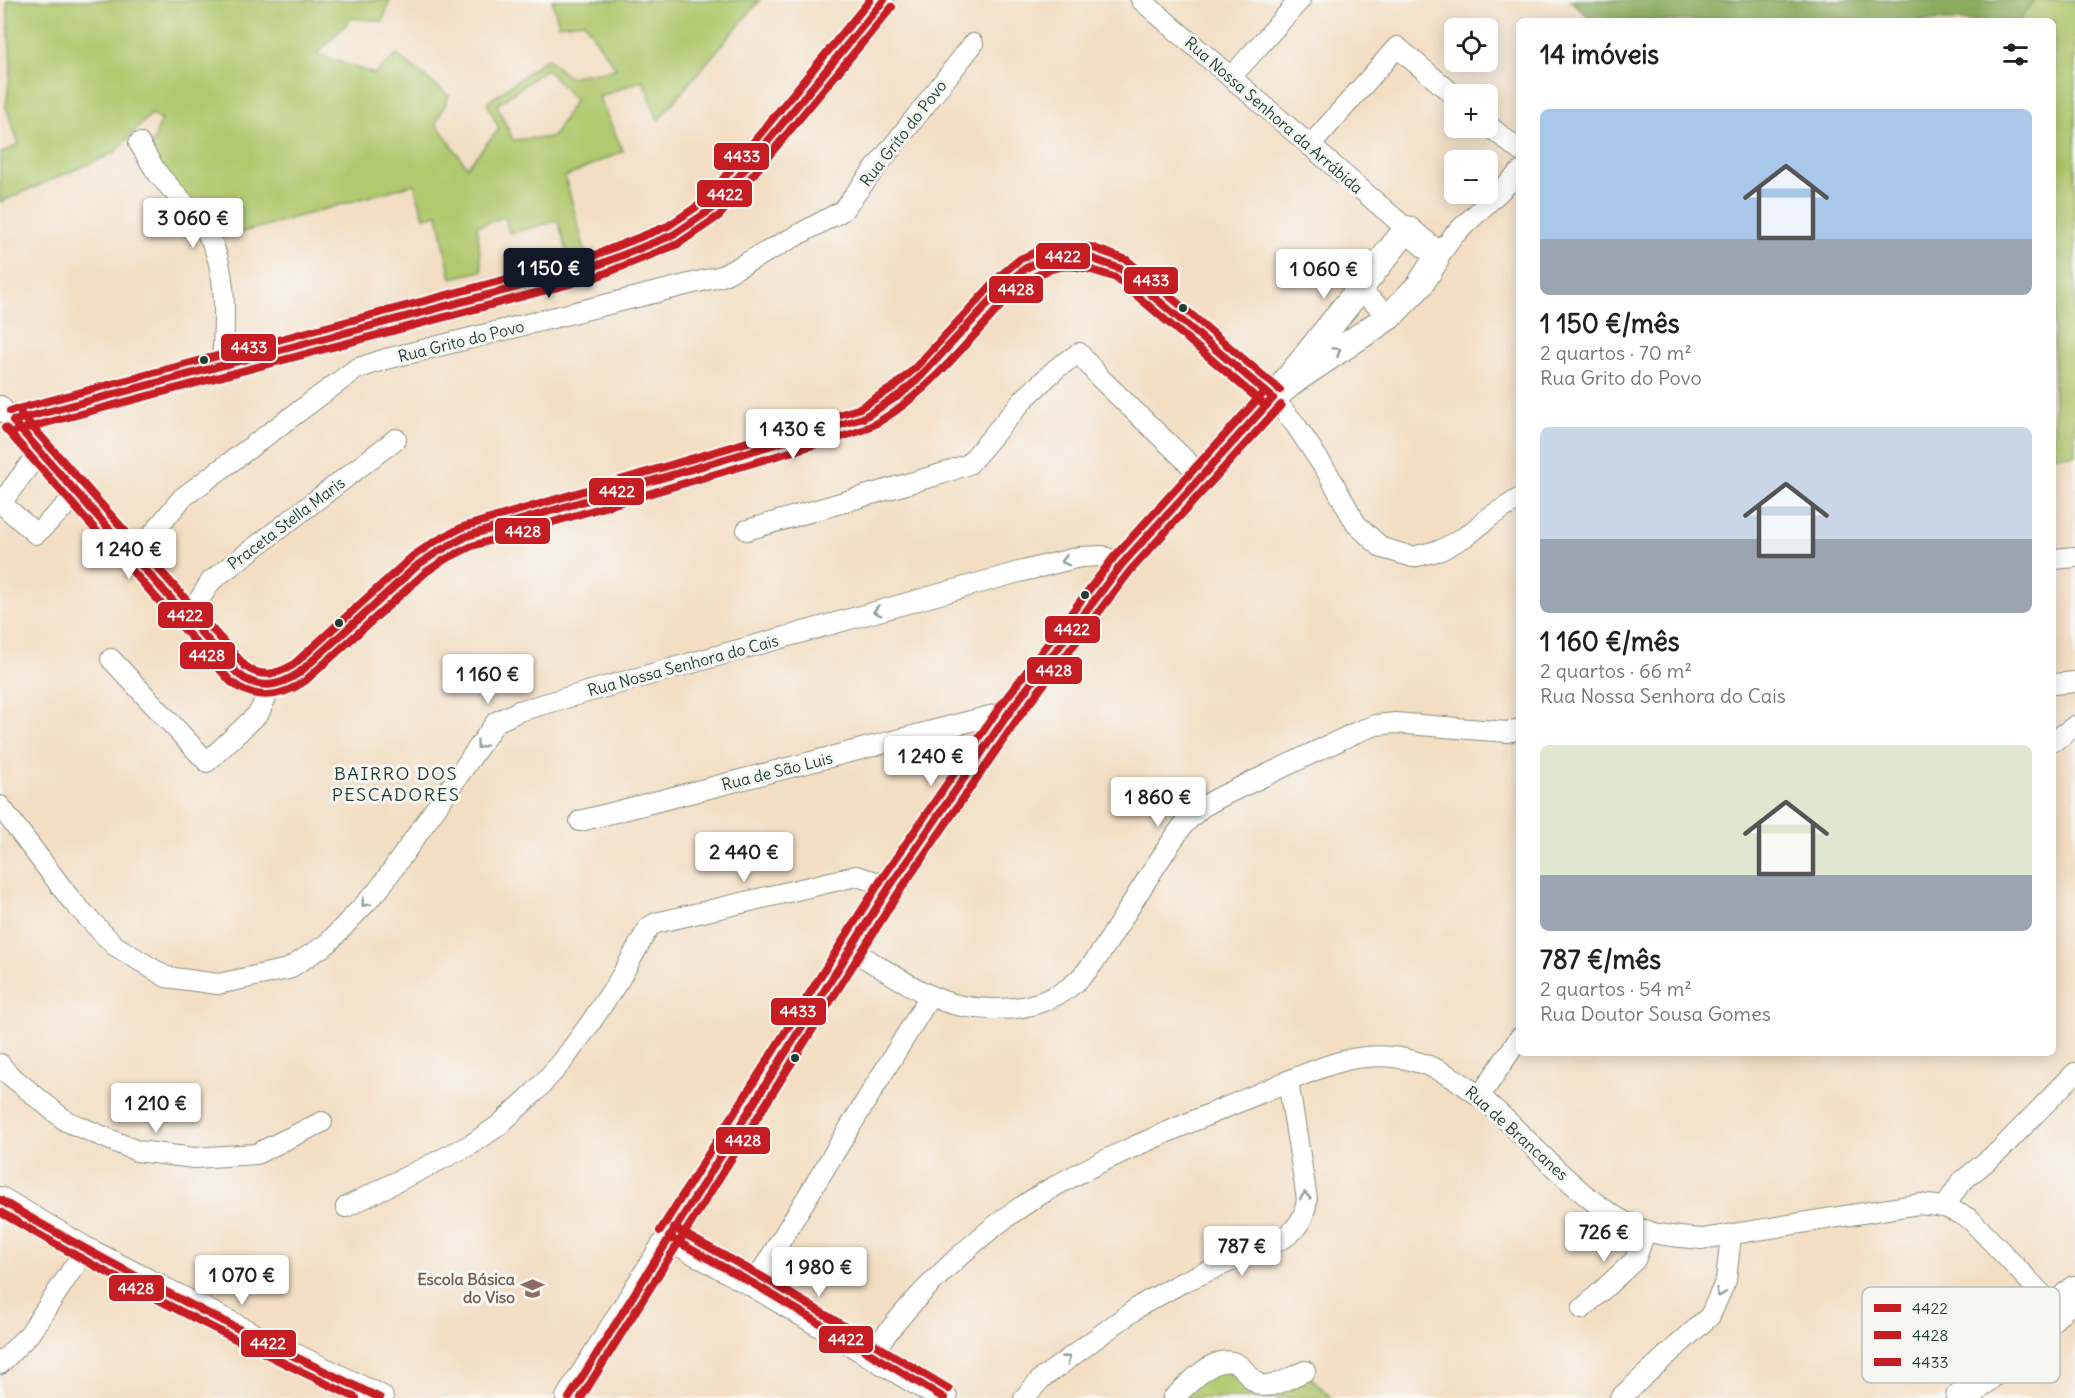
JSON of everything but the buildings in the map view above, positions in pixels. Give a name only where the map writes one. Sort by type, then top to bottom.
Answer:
[{"type":"main road","points":[[1962,1398],[1978,1383]]},
{"type":"street","points":[[13,421],[593,267],[673,235],[712,209],[884,0]]},
{"type":"street","name":"Rua Nossa Senhora da Arrábida","points":[[1141,0],[1422,244]]},
{"type":"street","points":[[1231,77],[1300,0]]},
{"type":"street","name":"Rua Grito do Povo","points":[[134,557],[182,498],[356,369],[386,359],[722,276],[842,211],[973,44]]},
{"type":"street","points":[[1310,146],[1397,47],[1444,87]]},
{"type":"street","points":[[1498,133],[1516,148]]},
{"type":"street","points":[[139,143],[157,173],[206,232],[217,258],[224,312],[222,367]]},
{"type":"street","points":[[569,1398],[890,885],[1010,711],[1122,564],[1273,398],[1365,284],[1422,244],[1454,236],[1516,176]]},
{"type":"street","points":[[1273,398],[1296,379],[1390,316],[1420,285],[1422,244]]},
{"type":"street","points":[[0,406],[245,681],[255,685],[282,684],[299,673],[418,564],[436,551],[475,533],[863,418],[901,394],[921,376],[1008,282],[1026,268],[1045,259],[1063,256],[1088,257],[1121,269],[1273,398],[1295,424],[1329,475],[1356,525],[1382,548],[1413,557],[1441,550],[1468,535],[1491,516],[1516,500]]},
{"type":"street","points":[[1365,284],[1366,296],[1390,316]]},
{"type":"street","points":[[747,530],[969,464],[1024,399],[1057,368],[1079,353],[1101,379],[1203,477]]},
{"type":"street","name":"Praceta Stella Maris","points":[[188,618],[212,580],[396,439]]},
{"type":"street","points":[[40,451],[1,503],[36,534],[78,494]]},
{"type":"street","name":"Rua Nossa Senhora do Cais","points":[[0,807],[72,901],[114,945],[166,977],[218,984],[277,972],[288,969],[327,944],[379,889],[496,722],[511,714],[1018,572],[1080,558],[1102,556],[1122,564]]},
{"type":"street","points":[[2056,559],[2075,557]]},
{"type":"street","points":[[111,659],[207,762],[259,713],[272,686]]},
{"type":"street","name":"Rua de São Luis","points":[[580,821],[1010,711]]},
{"type":"street","points":[[850,949],[930,996],[965,1006],[1001,1009],[1024,1007],[1046,1000],[1077,981],[1102,952],[1170,843],[1184,824],[1202,807],[1357,732],[1377,725],[1395,723],[1507,732],[1516,730]]},
{"type":"street","points":[[2056,740],[2075,726]]},
{"type":"street","points":[[346,1207],[472,1144],[498,1126],[535,1092],[562,1062],[619,980],[644,934],[656,923],[856,876],[890,885]]},
{"type":"street","points":[[754,1284],[930,996]]},
{"type":"street","points":[[1480,1096],[1516,1043]]},
{"type":"street","name":"Rua de Brancanes","points":[[871,1355],[898,1319],[952,1263],[979,1240],[1042,1194],[1154,1139],[1288,1081],[1358,1058],[1390,1058],[1419,1062],[1449,1074],[1480,1096],[1585,1196],[1612,1215],[1646,1230],[1668,1236],[1702,1239],[1919,1204],[1945,1207],[1970,1220],[2049,1287]]},
{"type":"street","points":[[0,1064],[7,1073],[66,1121],[137,1151],[194,1158],[256,1154],[322,1122]]},
{"type":"street","points":[[1945,1207],[1960,1183],[2000,1150],[2075,1073]]},
{"type":"street","points":[[1023,1398],[1041,1379],[1141,1305],[1183,1282],[1284,1238],[1295,1230],[1306,1210],[1306,1199],[1288,1081]]},
{"type":"street","points":[[0,1200],[85,1250],[264,1342],[380,1398]]},
{"type":"street","points":[[1582,1309],[1635,1260],[1646,1230]]},
{"type":"street","points":[[1620,1398],[1710,1316],[1726,1280],[1731,1236]]},
{"type":"street","points":[[669,1237],[754,1284],[944,1398]]},
{"type":"street","points":[[0,1364],[30,1333],[85,1250]]},
{"type":"street","points":[[1173,1398],[1218,1362],[1227,1360],[1236,1362],[1254,1381],[1265,1386],[1305,1371]]},
{"type":"green space","points":[[7,0],[390,0],[383,21],[352,18],[317,54],[374,74],[397,55],[449,96],[436,123],[467,167],[499,129],[487,103],[547,58],[568,77],[616,69],[584,22],[559,25],[552,0],[760,0],[658,120],[643,80],[599,97],[623,151],[565,177],[586,255],[569,258],[558,221],[509,233],[505,217],[477,226],[482,271],[451,278],[438,214],[424,217],[414,184],[218,239],[156,165],[151,149],[161,120],[151,114],[114,153],[0,202],[0,154],[19,144],[6,107],[11,68]],"holes":[[[546,69],[575,100],[553,137],[513,140],[497,105]]]},
{"type":"green space","points":[[1570,0],[2035,0],[2020,18],[1590,18]]},
{"type":"green space","points":[[2035,0],[2075,0],[2075,455],[2056,455],[2056,18],[2020,18]]},
{"type":"green space","points":[[1218,1362],[1254,1381],[1305,1371],[1331,1398],[1173,1398]]},
{"type":"transit line","name":"4433","points":[[10,411],[590,257],[668,226],[705,201],[870,0]]},
{"type":"transit line","name":"4422","points":[[13,421],[593,267],[673,235],[712,209],[884,0]]},
{"type":"transit line","name":"4428","points":[[16,431],[596,277],[678,244],[719,216],[892,7]]},
{"type":"transit line","name":"4433","points":[[21,414],[245,666],[251,670],[269,674],[293,665],[413,556],[463,527],[858,409],[895,386],[914,369],[1002,274],[1020,259],[1041,250],[1062,246],[1091,247],[1127,260],[1280,390]]},
{"type":"transit line","name":"4422","points":[[13,421],[238,674],[253,683],[268,685],[284,681],[299,673],[419,564],[467,536],[863,418],[901,394],[921,376],[1008,282],[1026,268],[1045,259],[1063,256],[1088,257],[1121,269],[1273,398]]},
{"type":"transit line","name":"4428","points":[[5,428],[231,682],[250,692],[268,695],[286,691],[305,681],[426,572],[472,546],[867,428],[888,416],[927,384],[1015,290],[1028,280],[1052,269],[1075,267],[1116,278],[1266,406]]},
{"type":"transit line","name":"4433","points":[[660,1231],[881,880],[1001,705],[1114,557],[1265,391]]},
{"type":"transit line","name":"4422","points":[[569,1398],[890,886],[1010,711],[1122,564],[1273,398]]},
{"type":"transit line","name":"4428","points":[[581,1398],[899,892],[1019,717],[1130,571],[1281,405]]},
{"type":"transit line","name":"4422","points":[[0,1200],[188,1303],[380,1398]]},
{"type":"transit line","name":"4428","points":[[0,1212],[176,1309],[356,1398]]},
{"type":"transit line","name":"4433","points":[[674,1228],[759,1275],[949,1389]]},
{"type":"transit line","name":"4422","points":[[669,1237],[754,1284],[944,1398]]},
{"type":"place","name":"Escola Básica do Viso","points":[[533,1288]]},
{"type":"district","name":"BAIRRO DOS PESCADORES","points":[[396,784]]}]
